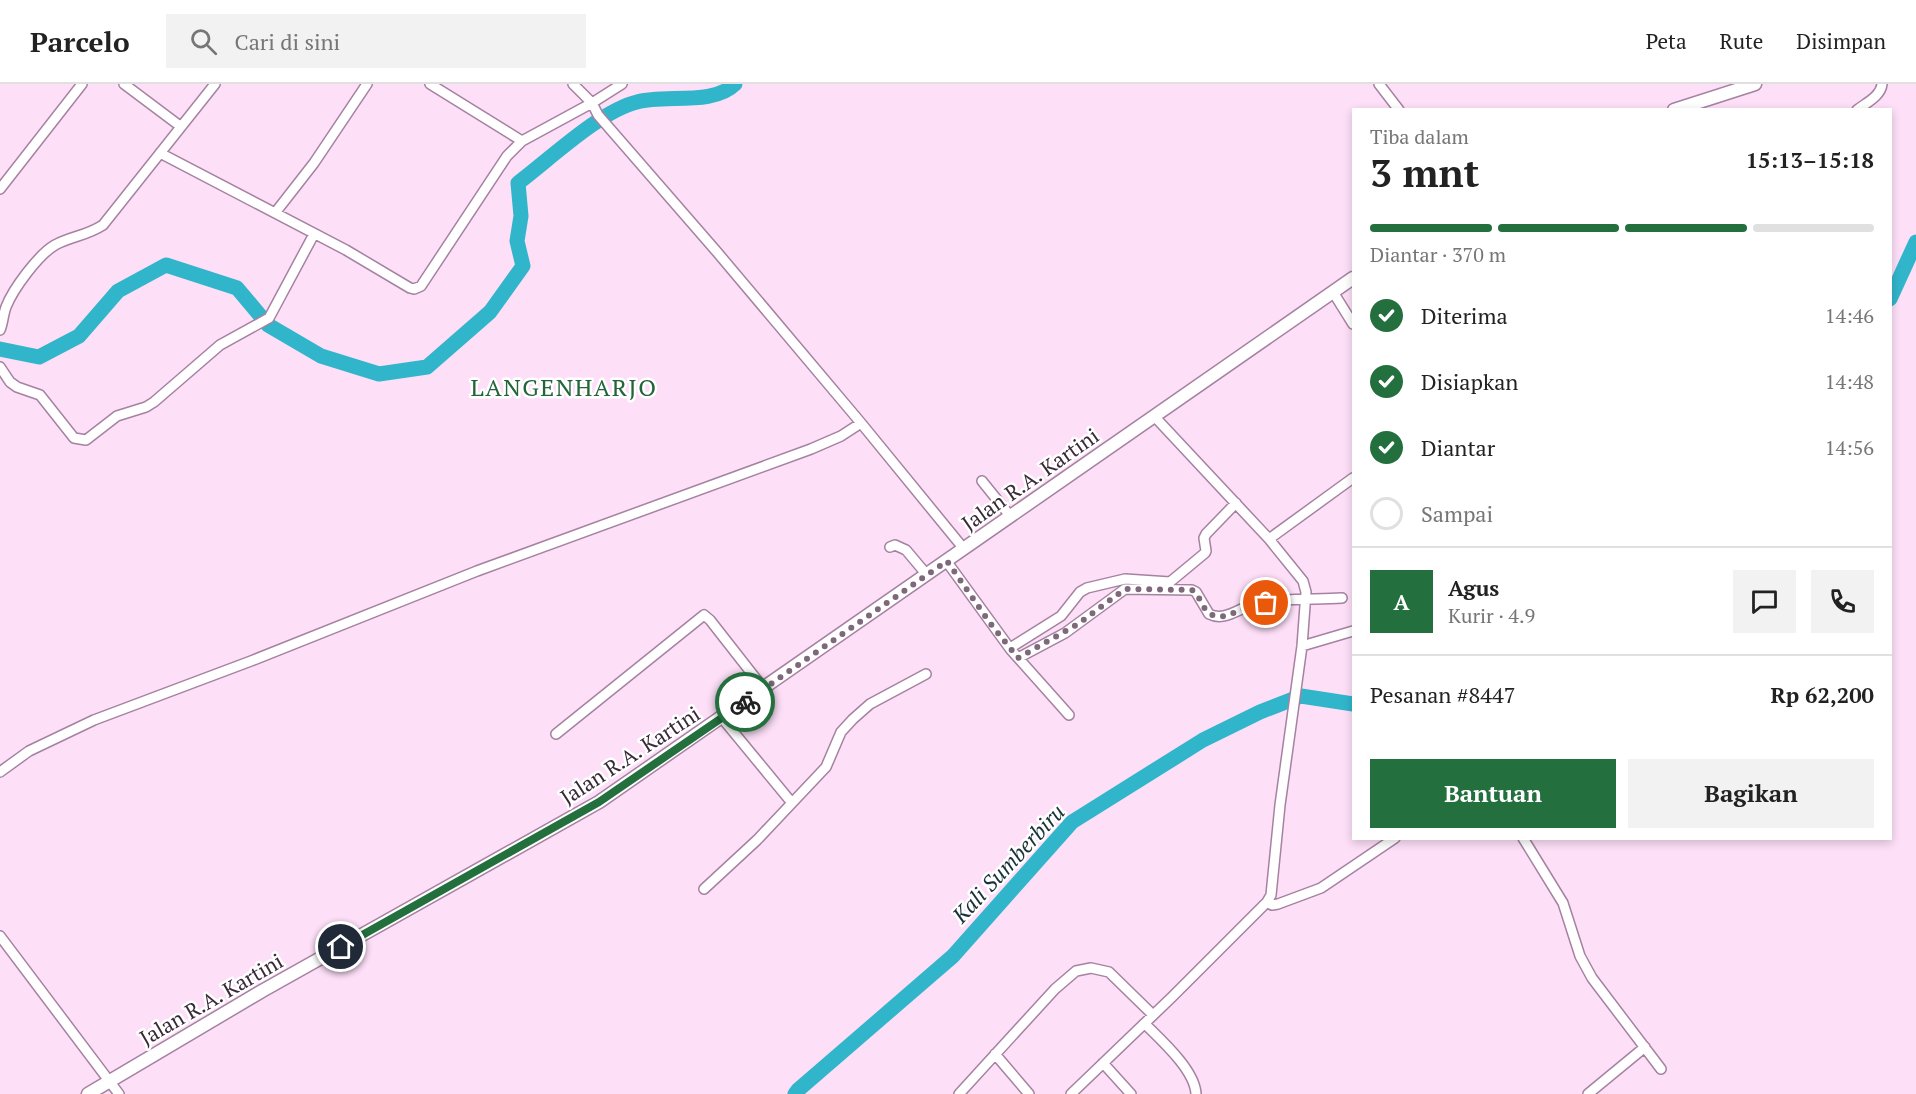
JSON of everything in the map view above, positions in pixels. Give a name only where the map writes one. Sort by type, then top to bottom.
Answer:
[{"type":"main road","points":[[1680,108],[1755,84]]},
{"type":"main road","name":"Jalan R.A. Kartini","points":[[88,1094],[262,992],[599,802],[1352,279]]},
{"type":"street","points":[[0,189],[82,84]]},
{"type":"street","points":[[124,84],[180,126]]},
{"type":"street","points":[[0,330],[5,309],[11,297],[46,252],[55,245],[89,234],[103,225],[215,84]]},
{"type":"street","points":[[275,213],[314,163],[367,84]]},
{"type":"street","points":[[430,84],[522,141]]},
{"type":"street","points":[[573,84],[592,103],[604,124],[628,148],[717,252],[964,549]]},
{"type":"street","points":[[160,153],[346,250],[410,288],[418,288],[507,156],[522,141],[622,84]]},
{"type":"street","points":[[1377,84],[1395,108]]},
{"type":"street","points":[[1860,108],[1881,91],[1882,84]]},
{"type":"street","points":[[0,367],[10,382],[17,387],[40,395],[74,438],[86,440],[117,416],[146,407],[154,402],[220,345],[265,320],[314,234]]},
{"type":"street","points":[[1333,292],[1352,322]]},
{"type":"street","points":[[1071,1094],[1145,1024],[1267,902],[1271,895],[1280,805],[1298,682],[1305,597],[1303,580],[1269,539],[1154,416]]},
{"type":"street","points":[[0,772],[29,751],[93,720],[251,661],[477,571],[811,449],[841,436],[861,423]]},
{"type":"street","points":[[1269,539],[1352,479]]},
{"type":"street","points":[[982,482],[1011,517]]},
{"type":"street","points":[[1014,653],[1061,616],[1080,592],[1088,588],[1170,582],[1205,553],[1206,534],[1236,503]]},
{"type":"street","points":[[890,547],[895,544],[906,550],[927,575]]},
{"type":"street","points":[[947,561],[1014,653],[1069,715]]},
{"type":"street","points":[[1014,653],[1078,624],[1125,584],[1192,590],[1196,592],[1209,614],[1221,617],[1249,606],[1266,603],[1305,597],[1342,598]]},
{"type":"street","points":[[556,734],[704,615],[764,689]]},
{"type":"street","points":[[1302,646],[1352,631]]},
{"type":"street","points":[[704,889],[757,840],[826,767],[841,732],[853,719],[870,705],[926,674]]},
{"type":"street","points":[[722,718],[792,803]]},
{"type":"street","points":[[1267,902],[1278,904],[1321,888],[1392,840]]},
{"type":"street","points":[[1524,840],[1563,903],[1580,956],[1592,978],[1661,1069]]},
{"type":"street","points":[[0,936],[119,1094]]},
{"type":"street","points":[[959,1094],[1068,976],[1081,969],[1091,968],[1109,972],[1153,1015]]},
{"type":"street","points":[[1145,1024],[1182,1064],[1196,1087],[1196,1094]]},
{"type":"street","points":[[1588,1094],[1644,1048]]},
{"type":"street","points":[[995,1054],[1029,1094]]},
{"type":"street","points":[[1102,1064],[1131,1094]]},
{"type":"waterway","points":[[0,349],[39,357],[79,336],[118,291],[166,265],[237,288],[268,325],[321,356],[379,374],[427,367],[490,312],[523,266],[517,241],[521,216],[518,183],[592,125],[623,107],[648,100],[714,95],[726,91],[735,84]]},
{"type":"waterway","name":"Kali Sumberbiru","points":[[1892,295],[1916,242]]},
{"type":"waterway","name":"Kali Sumberbiru","points":[[795,1094],[953,956],[1072,822],[1203,740],[1260,712],[1301,696],[1352,704]]},
{"type":"way so far","points":[[745,702],[947,561],[990,623],[1018,658],[1065,633],[1125,589],[1192,590],[1196,592],[1209,614],[1221,617],[1249,606],[1266,603]]},
{"type":"district","name":"LANGENHARJO","points":[[564,387]]},
{"type":"route","points":[[341,947],[599,802],[745,702]]}]
